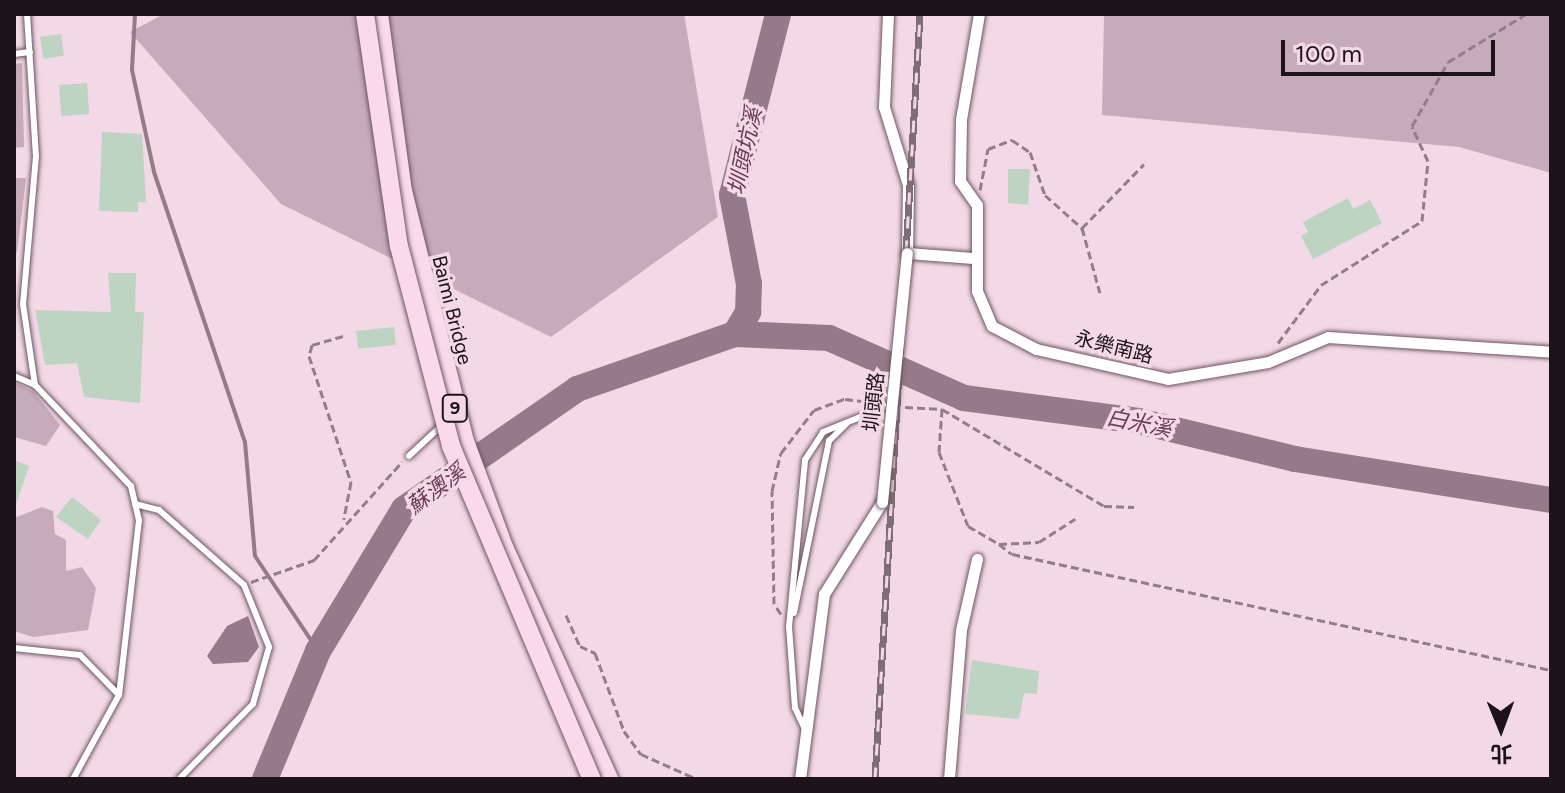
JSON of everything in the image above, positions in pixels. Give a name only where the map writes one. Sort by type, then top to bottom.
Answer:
[{"type":"main road","name":"Baimi Bridge","points":[[365,14],[399,246],[496,565],[592,779]]},
{"type":"main road","name":"Baimi Bridge","points":[[379,14],[403,191],[451,420],[504,547],[609,779]]},
{"type":"street","name":"圳頭路","points":[[800,779],[824,594],[882,502],[907,253],[908,185],[884,107],[888,14]]},
{"type":"street","name":"永樂南路","points":[[979,14],[961,119],[960,181],[977,205],[982,235],[974,258],[992,326],[1036,349],[1168,379],[1268,362],[1328,337],[1551,352]]},
{"type":"street","points":[[907,253],[974,258]]},
{"type":"street","points":[[949,779],[961,630],[977,559]]},
{"type":"lane","points":[[27,14],[36,156],[23,304],[35,385]]},
{"type":"lane","points":[[14,54],[30,52]]},
{"type":"lane","points":[[14,376],[35,385],[131,486],[135,504],[119,695],[73,779]]},
{"type":"lane","points":[[806,730],[795,708],[789,627],[805,460],[823,432],[890,405]]},
{"type":"lane","points":[[409,456],[451,420]]},
{"type":"lane","points":[[789,627],[829,441],[849,421]]},
{"type":"lane","points":[[135,504],[159,510],[244,585],[269,647],[253,704],[179,779]]},
{"type":"lane","points":[[14,648],[80,655],[119,695]]},
{"type":"path","points":[[1271,349],[1321,285],[1422,221],[1428,161],[1412,126],[1448,62],[1526,14]]},
{"type":"path","points":[[977,205],[988,149],[1012,140],[1030,152],[1045,195],[1082,228],[1100,293]]},
{"type":"path","points":[[1082,228],[1144,164]]},
{"type":"path","points":[[343,336],[312,345],[309,356],[351,482],[344,519]]},
{"type":"path","points":[[942,409],[939,452],[968,526],[1012,554],[1551,670]]},
{"type":"path","points":[[260,579],[314,560],[344,519],[409,456]]},
{"type":"path","points":[[999,544],[1039,542],[1075,519]]},
{"type":"path","points":[[566,615],[580,646],[595,653],[624,731],[641,754],[697,779]]},
{"type":"shaded area","points":[[164,14],[684,14],[718,217],[551,337],[281,204],[130,32]]},
{"type":"shaded area","points":[[1104,14],[1551,14],[1551,173],[1459,147],[1102,115]]},
{"type":"shaded area","points":[[22,63],[24,147],[14,148],[14,64]]},
{"type":"shaded area","points":[[14,178],[26,178],[17,253],[14,252]]},
{"type":"shaded area","points":[[14,382],[33,391],[60,425],[46,446],[14,437]]},
{"type":"shaded area","points":[[42,507],[53,511],[55,534],[66,540],[66,571],[82,567],[96,588],[88,630],[33,637],[14,631],[14,518]]},
{"type":"shaded area","points":[[248,616],[259,647],[248,662],[213,664],[207,656],[227,626]]},
{"type":"building","points":[[61,34],[64,56],[43,59],[40,37]]},
{"type":"building","points":[[87,83],[89,114],[61,116],[59,85]]},
{"type":"building","points":[[102,132],[142,134],[146,202],[138,202],[138,212],[99,211]]},
{"type":"building","points":[[1008,169],[1030,169],[1028,205],[1008,203]]},
{"type":"building","points":[[1348,198],[1353,209],[1370,200],[1382,223],[1313,259],[1301,236],[1308,232],[1303,222]]},
{"type":"building","points":[[108,273],[136,273],[135,312],[144,312],[140,403],[84,397],[77,363],[45,365],[35,310],[111,312]]},
{"type":"building","points":[[394,327],[396,345],[358,349],[356,331]]},
{"type":"building","points":[[14,460],[29,466],[16,505],[14,504]]},
{"type":"building","points":[[72,497],[101,520],[88,539],[56,517]]},
{"type":"building","points":[[972,660],[1039,671],[1037,694],[1024,693],[1019,719],[965,714]]},
{"type":"waterway","points":[[135,14],[132,70],[154,172],[245,442],[255,556],[318,651]]},
{"type":"waterway","name":"圳頭坑溪","points":[[735,334],[748,312],[749,284],[732,195],[778,14]]},
{"type":"waterway","name":"白米溪","points":[[265,779],[318,651],[404,509],[577,389],[735,334],[829,338],[964,398],[1138,421],[1295,459],[1551,500]]},
{"type":"railway","points":[[875,779],[920,14]]},
{"type":"water label","name":"蘇澳溪","points":[[436,489]]}]
